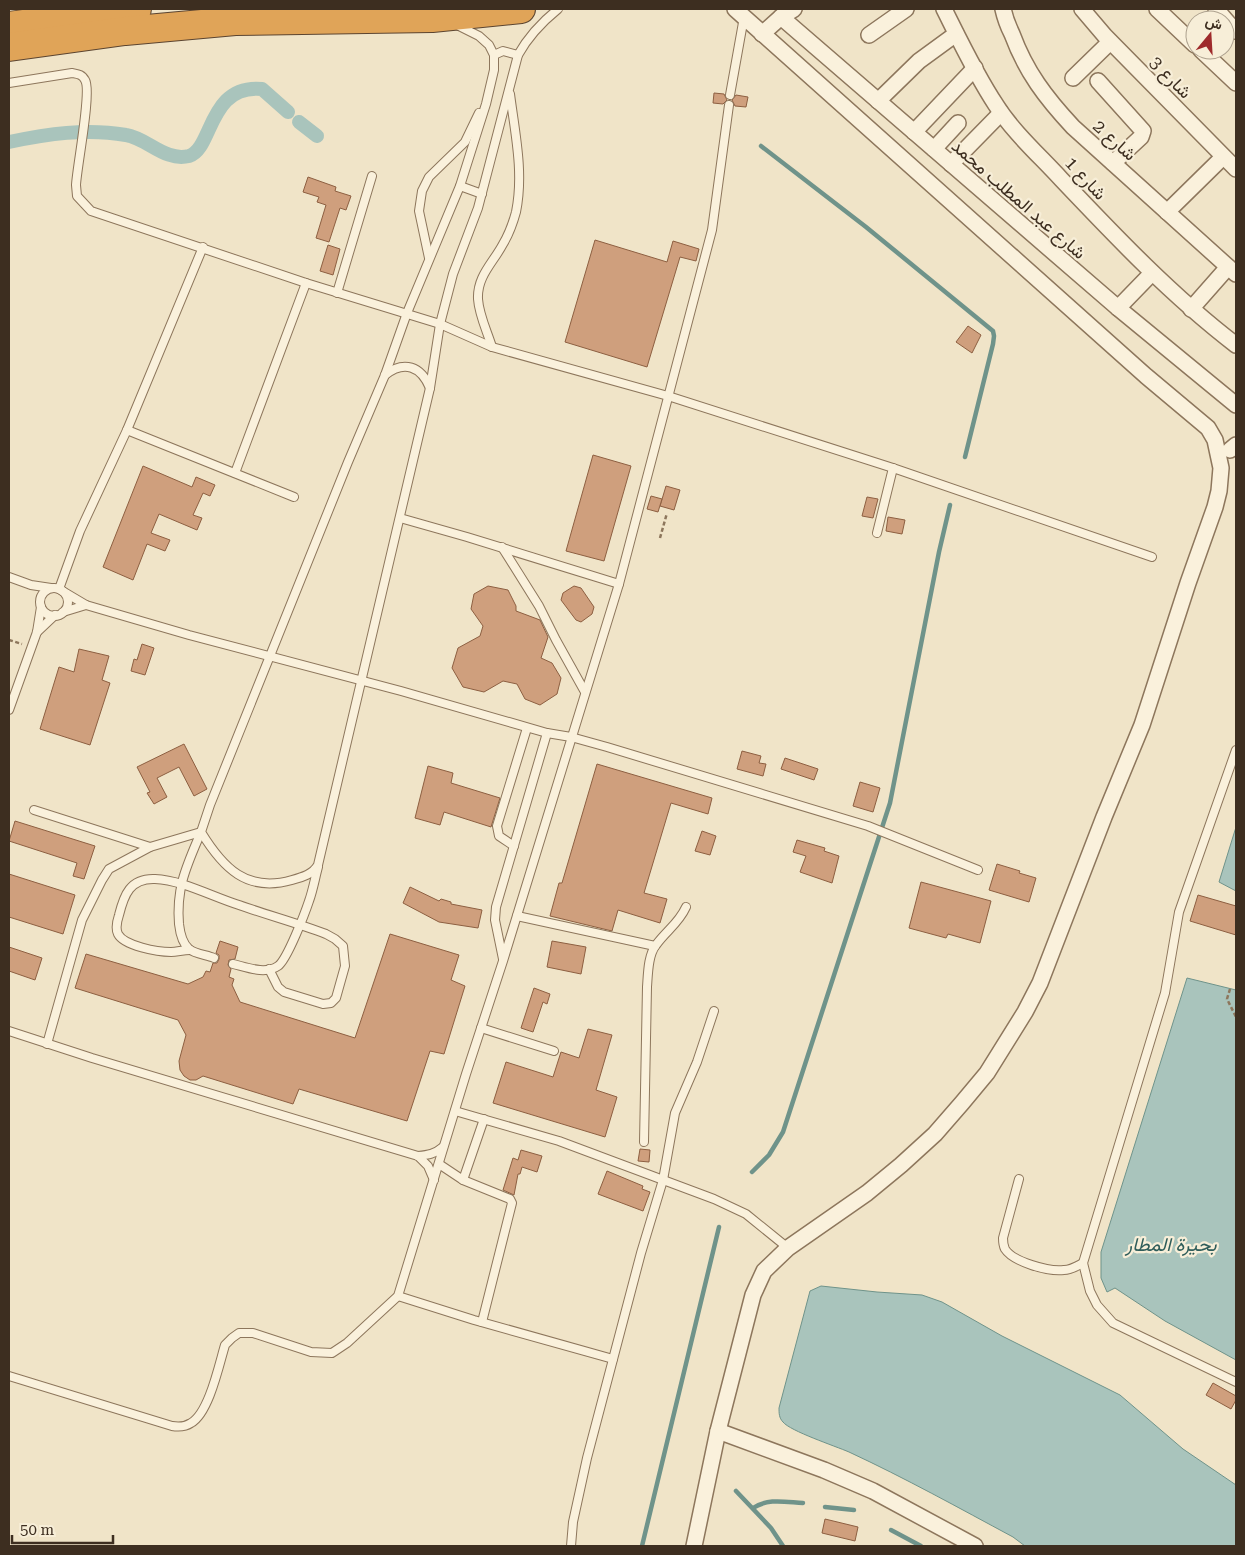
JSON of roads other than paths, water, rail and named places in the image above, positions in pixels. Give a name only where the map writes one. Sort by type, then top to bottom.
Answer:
[{"type":"highway","points":[[9,26],[137,9]]},
{"type":"highway","points":[[9,47],[125,31],[235,21],[522,9]]},
{"type":"street","points":[[869,35],[906,9]]},
{"type":"street","name":"شارع 1","points":[[944,9],[1001,113],[1018,134],[1152,273],[1191,309],[1236,345]]},
{"type":"street","name":"شارع 2","points":[[1003,9],[1018,50],[1041,91],[1073,127],[1232,271]]},
{"type":"street","name":"شارع 3","points":[[1082,9],[1110,42],[1236,169]]},
{"type":"street","points":[[1157,9],[1185,36]]},
{"type":"street","points":[[694,1546],[718,1431],[755,1289],[764,1271],[788,1248],[867,1193],[935,1134],[987,1073],[1025,1012],[1036,990],[1142,725],[1215,506],[1221,468],[1215,440],[1208,428],[1146,376],[739,13]]},
{"type":"street","points":[[762,34],[787,13]]},
{"type":"street","name":"شارع عبد المطلب محمد","points":[[787,13],[878,101],[1118,308],[1236,405]]},
{"type":"street","points":[[878,101],[919,61],[956,34]]},
{"type":"street","points":[[1073,78],[1110,42]]},
{"type":"street","points":[[1211,60],[1236,83]]},
{"type":"street","points":[[914,132],[975,68]]},
{"type":"street","points":[[1098,81],[1143,131],[1142,137],[1113,163]]},
{"type":"street","points":[[951,164],[1001,113]]},
{"type":"street","points":[[934,149],[958,123]]},
{"type":"street","points":[[1167,212],[1223,157]]},
{"type":"street","points":[[1191,309],[1232,271]]},
{"type":"street","points":[[1118,308],[1152,273]]},
{"type":"street","points":[[718,1431],[873,1491],[975,1546]]},
{"type":"lane","points":[[233,964],[261,970],[278,966],[284,959],[309,900],[430,388],[440,324],[453,274],[478,208],[518,55],[524,44],[544,20],[558,9]]},
{"type":"lane","points":[[730,95],[739,13]]},
{"type":"lane","points":[[190,950],[183,941],[180,928],[178,906],[180,884],[348,462],[385,375],[407,313],[460,186],[490,89],[494,70],[494,56],[489,45],[479,36],[460,26],[423,14]]},
{"type":"lane","points":[[494,56],[503,51],[518,55]]},
{"type":"lane","points":[[9,83],[72,73],[80,74],[85,80],[88,88],[77,175],[77,196],[91,211],[306,283],[440,324],[492,347],[668,396],[893,468],[1152,557]]},
{"type":"lane","points":[[429,259],[419,211],[422,191],[429,177],[465,142],[490,89]]},
{"type":"lane","points":[[492,347],[479,308],[478,292],[483,274],[508,235],[518,200],[519,171],[509,89]]},
{"type":"lane","points":[[9,1376],[172,1426],[189,1425],[196,1420],[206,1404],[226,1345],[239,1333],[253,1333],[311,1352],[332,1353],[347,1343],[398,1296],[619,584],[712,230],[729,105]]},
{"type":"lane","points":[[337,293],[372,176]]},
{"type":"lane","points":[[460,186],[482,194]]},
{"type":"lane","points":[[55,589],[126,430],[203,248]]},
{"type":"lane","points":[[235,473],[306,283]]},
{"type":"lane","points":[[385,375],[397,367],[411,367],[418,370],[430,388]]},
{"type":"lane","points":[[1208,428],[1234,450]]},
{"type":"lane","points":[[126,430],[294,497]]},
{"type":"lane","points":[[877,533],[893,468]]},
{"type":"lane","points":[[400,518],[502,547],[619,584]]},
{"type":"lane","points":[[502,547],[539,606],[585,692]]},
{"type":"lane","points":[[9,577],[31,585],[63,591],[68,599],[68,604],[63,612]]},
{"type":"lane","points":[[31,585],[41,597]]},
{"type":"lane","points":[[9,710],[37,632],[41,597],[43,593],[55,589],[86,606],[527,728],[571,737],[868,826],[978,870]]},
{"type":"lane","points":[[41,606],[47,613],[55,615]]},
{"type":"lane","points":[[37,632],[55,615],[86,606]]},
{"type":"lane","points":[[514,846],[498,836],[497,826],[527,728]]},
{"type":"lane","points":[[503,961],[495,920],[496,907],[547,733]]},
{"type":"lane","points":[[1236,750],[1180,912],[1165,993],[1082,1263],[1090,1291],[1097,1305],[1113,1323],[1236,1382]]},
{"type":"lane","points":[[34,810],[150,847]]},
{"type":"lane","points":[[47,1044],[82,920],[102,880],[114,865],[150,847],[201,832]]},
{"type":"lane","points":[[201,832],[209,846],[223,862],[240,876],[250,881],[267,884],[282,883],[314,872],[318,865]]},
{"type":"lane","points":[[214,958],[190,950],[170,952],[155,950],[124,941],[118,934],[116,924],[124,896],[130,887],[138,882],[154,879],[180,884],[240,906],[300,924],[336,939],[343,946],[345,966],[336,998],[331,1003],[323,1004],[284,992],[278,987],[269,969]]},
{"type":"lane","points":[[644,1142],[647,987],[650,964],[655,946],[676,924],[686,907]]},
{"type":"lane","points":[[517,916],[655,946]]},
{"type":"lane","points":[[571,1546],[573,1522],[585,1468],[641,1253],[663,1180],[675,1113],[697,1062],[714,1011]]},
{"type":"lane","points":[[481,1028],[554,1051]]},
{"type":"lane","points":[[9,1031],[418,1156],[428,1156],[438,1152],[444,1146]]},
{"type":"lane","points":[[455,1111],[559,1141],[714,1199],[746,1214],[788,1248]]},
{"type":"lane","points":[[463,1180],[484,1119]]},
{"type":"lane","points":[[418,1156],[428,1166],[434,1180]]},
{"type":"lane","points":[[439,1164],[463,1180],[510,1199],[512,1203],[482,1322]]},
{"type":"lane","points":[[1019,1179],[1003,1238],[1003,1247],[1017,1259],[1049,1270],[1066,1270],[1082,1263]]},
{"type":"lane","points":[[398,1296],[613,1359]]},
{"type":"water","points":[[1236,827],[1236,891],[1219,882]]},
{"type":"water","name":"بحيرة المطار","points":[[1187,978],[1236,990],[1236,1360],[1165,1321],[1115,1288],[1107,1292],[1101,1278],[1101,1252]]},
{"type":"water","points":[[821,1286],[922,1295],[942,1302],[1002,1336],[1120,1395],[1183,1449],[1236,1485],[1236,1546],[1025,1546],[1013,1537],[891,1472],[787,1426],[781,1419],[779,1408],[810,1291]]},
{"type":"waterway","points":[[9,142],[67,133],[111,133],[134,137],[164,153],[180,157],[189,156],[197,151],[222,106],[231,96],[244,90],[262,89],[288,112]]},
{"type":"waterway","points":[[299,122],[317,136]]},
{"type":"waterway","points":[[761,146],[866,227],[993,331],[993,344],[965,457]]},
{"type":"waterway","points":[[752,1172],[769,1155],[783,1132],[890,803],[939,552],[950,505]]},
{"type":"waterway","points":[[642,1546],[719,1227]]},
{"type":"waterway","points":[[736,1491],[771,1528],[783,1546]]},
{"type":"waterway","points":[[753,1508],[771,1502],[803,1503]]},
{"type":"waterway","points":[[825,1507],[854,1510]]},
{"type":"waterway","points":[[891,1530],[921,1546]]}]
